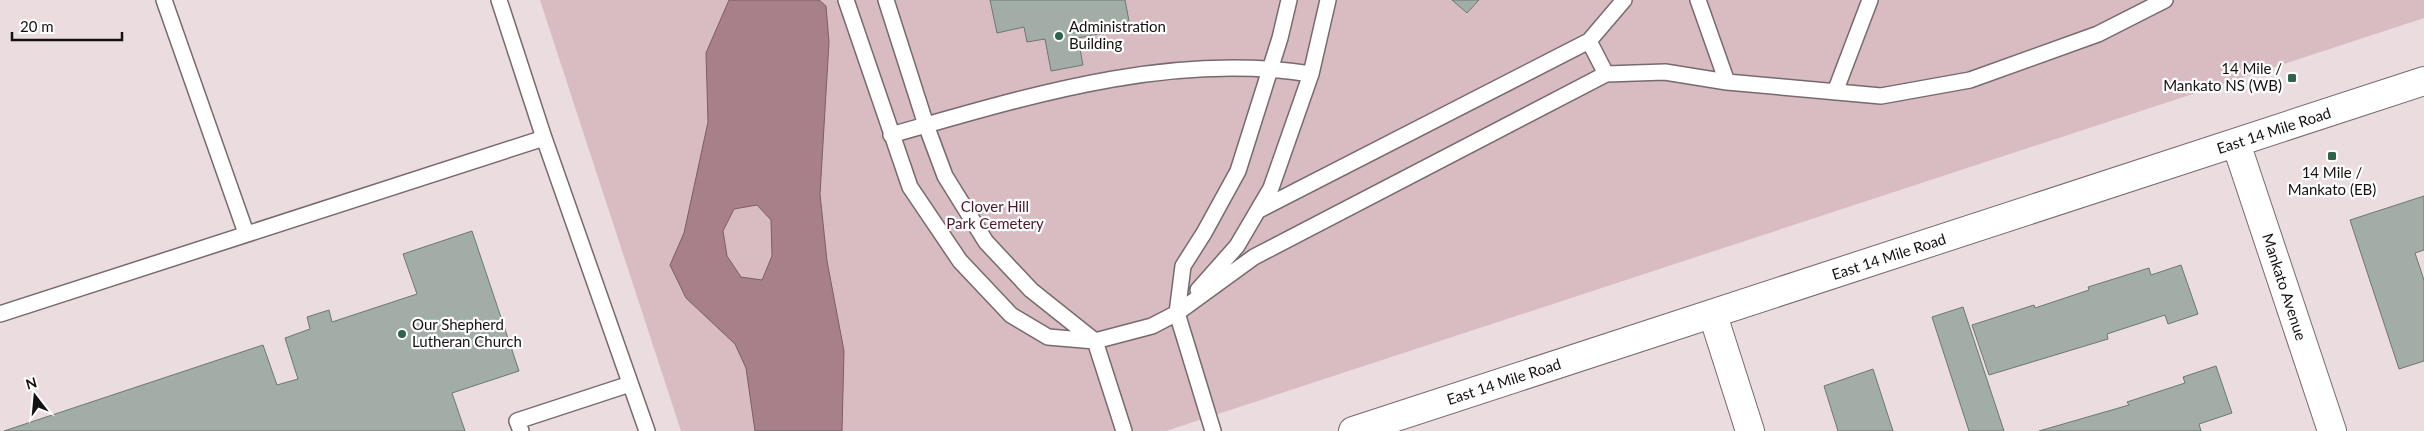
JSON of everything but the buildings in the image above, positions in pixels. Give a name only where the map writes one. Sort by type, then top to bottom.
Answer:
[{"type":"main road","name":"East 14 Mile Road","points":[[1353,431],[2424,81]]},
{"type":"main road","name":"Mankato Avenue","points":[[2236,143],[2332,431]]},
{"type":"main road","points":[[1712,315],[1750,431]]},
{"type":"lane","points":[[164,0],[246,233]]},
{"type":"lane","points":[[499,0],[544,138],[647,431]]},
{"type":"lane","points":[[846,0],[910,187],[960,261],[1011,315],[1048,337],[1095,341],[1152,326],[1177,313],[1254,257],[1606,74],[1665,72],[1727,82],[1881,96],[1970,80],[2098,34],[2165,0]]},
{"type":"lane","points":[[886,0],[926,125],[945,176],[986,242],[1031,290],[1095,341],[1124,431]]},
{"type":"lane","points":[[1213,431],[1177,313],[1183,266],[1238,171],[1271,67],[1289,0]]},
{"type":"lane","points":[[1177,313],[1237,246],[1272,188],[1311,74],[1328,0]]},
{"type":"lane","points":[[1259,210],[1589,41],[1624,0]]},
{"type":"lane","points":[[1698,0],[1727,82]]},
{"type":"lane","points":[[1835,92],[1870,0]]},
{"type":"lane","points":[[1589,41],[1606,74]]},
{"type":"lane","points":[[891,135],[1056,91],[1158,73],[1231,66],[1271,67],[1311,74]]},
{"type":"lane","points":[[0,314],[544,138]]},
{"type":"lane","points":[[521,431],[517,421],[630,384]]},
{"type":"green space","name":"Clover Hill Park Cemetery","points":[[540,0],[2424,0],[2424,18],[1166,431],[681,431]]},
{"type":"shaded area","points":[[729,0],[819,0],[826,6],[829,42],[820,194],[827,261],[844,351],[842,431],[755,431],[746,368],[735,344],[686,298],[670,265],[684,233],[708,122],[706,53]],"holes":[[[757,205],[771,220],[772,256],[762,280],[741,277],[727,256],[723,231],[734,209]]]},
{"type":"place","name":"Administration Building","points":[[1059,36]]},
{"type":"place","name":"14 Mile / Mankato NS (WB)","points":[[2292,78]]},
{"type":"place","name":"14 Mile / Mankato (EB)","points":[[2332,156]]},
{"type":"place","name":"Our Shepherd Lutheran Church","points":[[402,334]]}]
